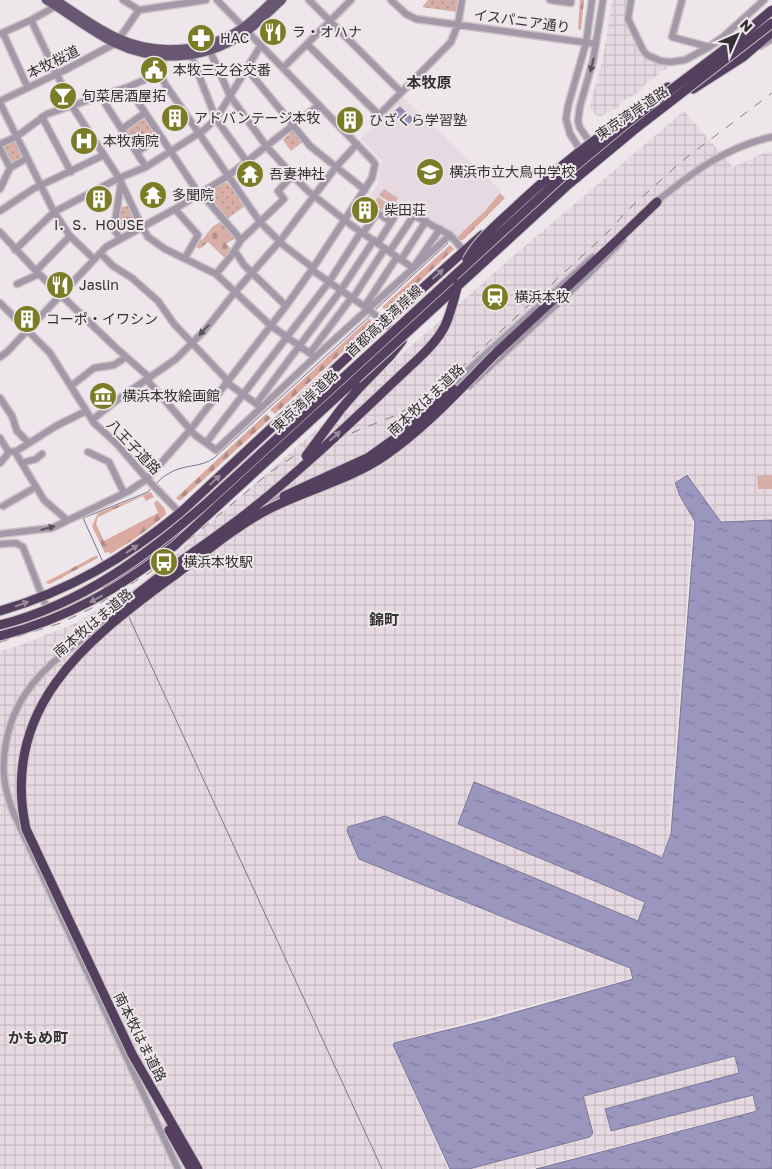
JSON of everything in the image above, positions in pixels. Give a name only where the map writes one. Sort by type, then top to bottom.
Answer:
[{"type":"highway","name":"首都高速湾岸線","points":[[0,625],[38,613],[84,593],[125,568],[167,537],[210,500],[562,178],[664,94],[734,42],[772,10]]},
{"type":"highway","name":"東京湾岸道路","points":[[0,611],[43,596],[99,571],[140,544],[180,513],[385,322],[590,142],[724,48],[772,23]]},
{"type":"highway","name":"首都高速湾岸線","points":[[0,636],[43,623],[90,603],[153,562],[211,513],[414,324],[596,160],[772,23]]},
{"type":"highway","name":"東京湾岸道路","points":[[0,629],[85,595],[148,559],[191,525],[598,152],[619,135],[743,57],[772,32]]},
{"type":"highway","points":[[74,651],[128,602],[259,503],[417,360],[444,330],[463,268],[471,252],[482,239],[581,149],[664,94]]},
{"type":"highway","name":"南本牧はま道路","points":[[36,694],[74,651],[132,604],[260,510],[294,491],[357,464],[388,444],[496,352],[657,202]]},
{"type":"highway","points":[[193,562],[294,470],[310,452],[346,402],[391,355],[414,324]]},
{"type":"highway","name":"南本牧はま道路","points":[[198,1169],[132,1054],[31,839],[19,807],[16,769],[19,743],[24,726],[38,696],[53,675],[101,631],[238,528],[265,511],[344,478],[388,454],[425,424],[496,352]]},
{"type":"highway","name":"南本牧はま道路","points":[[16,751],[16,800],[27,835],[145,1086],[191,1169]]},
{"type":"main road","points":[[46,0],[56,3],[118,41],[164,53],[191,55],[210,51],[227,43],[282,0]]},
{"type":"main road","points":[[164,53],[209,44],[245,29],[273,0]]},
{"type":"street","points":[[123,0],[139,10],[206,0]]},
{"type":"street","points":[[0,534],[47,530],[124,494],[152,484],[191,429],[313,269],[372,178],[375,164],[217,0]]},
{"type":"street","points":[[309,0],[401,92]]},
{"type":"street","points":[[283,68],[351,0]]},
{"type":"street","name":"イスパニア通り","points":[[391,0],[413,18],[596,44]]},
{"type":"street","points":[[307,44],[379,115],[451,42],[458,24],[462,0]]},
{"type":"street","points":[[550,0],[571,3],[571,0]]},
{"type":"street","points":[[589,160],[570,134],[566,120],[568,106],[586,42],[592,0]]},
{"type":"street","points":[[598,152],[580,128],[578,121],[596,44],[603,0]]},
{"type":"street","points":[[630,0],[628,19],[643,50],[661,61],[670,62],[685,60],[709,47],[764,0]]},
{"type":"street","points":[[682,0],[672,37],[709,47]]},
{"type":"street","points":[[28,88],[1,34],[31,20],[56,3]]},
{"type":"street","points":[[118,41],[139,10]]},
{"type":"street","points":[[724,48],[772,10]]},
{"type":"street","points":[[31,20],[72,106],[120,180],[148,237],[165,249],[216,274],[270,325],[313,355]]},
{"type":"street","points":[[743,57],[772,38]]},
{"type":"street","name":"本牧桜道","points":[[0,102],[56,75],[118,41]]},
{"type":"street","points":[[15,250],[54,212],[146,167],[199,134],[216,119],[260,45]]},
{"type":"street","points":[[210,51],[230,96],[267,147],[293,175],[315,196],[362,233],[413,268]]},
{"type":"street","points":[[10,168],[0,146],[42,117],[128,87],[160,73],[164,53]]},
{"type":"street","points":[[191,55],[216,119],[247,162]]},
{"type":"street","points":[[247,69],[310,146],[365,190]]},
{"type":"street","points":[[160,73],[165,84],[260,222],[329,282],[385,322],[398,334]]},
{"type":"street","points":[[128,87],[170,152],[200,193],[242,240]]},
{"type":"street","points":[[102,96],[146,167]]},
{"type":"street","points":[[0,102],[54,212],[70,236],[94,259]]},
{"type":"street","points":[[0,357],[100,253],[120,239],[175,209],[228,176],[319,105]]},
{"type":"street","points":[[122,129],[145,113]]},
{"type":"street","points":[[42,117],[71,172]]},
{"type":"street","points":[[137,152],[160,137]]},
{"type":"street","name":"南本牧はま道路","points":[[657,202],[694,171],[720,156],[734,149],[772,137]]},
{"type":"street","points":[[92,420],[176,360],[205,330],[235,292],[280,241],[336,167],[357,144]]},
{"type":"street","points":[[0,211],[32,189],[104,155]]},
{"type":"street","points":[[0,189],[10,168],[27,158]]},
{"type":"street","points":[[216,274],[242,240],[284,199],[278,191],[293,175]]},
{"type":"street","points":[[120,180],[114,229],[120,239]]},
{"type":"street","points":[[358,200],[391,222]]},
{"type":"street","points":[[178,1169],[2,785],[4,750],[12,717],[27,689],[50,664],[267,504],[361,469],[374,466],[392,455],[419,433],[588,276],[657,202]]},
{"type":"street","points":[[361,469],[494,345],[657,202]]},
{"type":"street","points":[[258,406],[299,345],[400,208],[450,234],[464,251]]},
{"type":"street","points":[[175,209],[198,235],[185,258]]},
{"type":"street","points":[[206,443],[329,282],[377,213]]},
{"type":"street","points":[[313,355],[352,298],[414,215]]},
{"type":"street","points":[[366,308],[426,221]]},
{"type":"street","points":[[413,268],[440,229]]},
{"type":"street","points":[[0,232],[15,250],[148,379],[171,409],[195,435],[216,450],[258,406],[313,355],[450,234]]},
{"type":"street","points":[[17,284],[38,272],[70,236]]},
{"type":"street","points":[[235,251],[252,272],[286,306]]},
{"type":"street","points":[[100,253],[113,266],[132,278],[158,301],[174,324],[227,381],[258,406]]},
{"type":"street","name":"八王子道路","points":[[0,303],[50,353],[92,420],[117,444],[191,525]]},
{"type":"street","points":[[71,386],[94,368],[114,366],[126,357]]},
{"type":"street","points":[[0,399],[10,412],[17,431],[29,443]]},
{"type":"street","points":[[0,463],[11,452],[86,411]]},
{"type":"street","points":[[0,438],[22,464],[44,500],[67,520]]},
{"type":"street","points":[[88,452],[109,462],[124,494]]},
{"type":"street","points":[[22,464],[36,459],[42,454]]},
{"type":"street","points":[[3,506],[36,487]]},
{"type":"street","points":[[0,544],[16,543],[23,547],[48,610]]},
{"type":"shaded area","points":[[612,0],[627,0],[625,19],[640,50],[650,61],[668,66],[667,69],[660,72],[643,86],[643,89],[620,103],[619,107],[601,116],[596,115],[590,106],[604,53]]},
{"type":"shaded area","name":"横浜市立大鳥中学校","points":[[403,97],[501,191],[481,217],[456,238],[400,206],[391,219],[365,203],[378,184],[381,160],[360,139]]},
{"type":"shaded area","points":[[684,111],[733,167],[762,154],[772,152],[772,519],[721,521],[687,473],[673,483],[693,522],[669,831],[671,834],[643,901],[645,902],[638,921],[631,918],[613,961],[629,969],[632,978],[391,1043],[448,1169],[0,1169],[0,651],[74,624],[141,584],[518,252]]},
{"type":"shaded area","points":[[735,1057],[739,1073],[604,1109],[610,1132],[752,1095],[757,1110],[529,1169],[471,1169],[591,1138],[594,1133],[583,1096]]},
{"type":"green space","points":[[428,0],[458,0],[457,12],[422,7]]},
{"type":"green space","points":[[580,0],[584,0],[581,30],[578,29]]},
{"type":"green space","points":[[145,116],[158,136],[137,148],[124,129]]},
{"type":"green space","points":[[294,130],[304,141],[291,151],[283,140]]},
{"type":"green space","points":[[17,139],[25,157],[11,166],[1,146]]},
{"type":"green space","points":[[225,182],[229,184],[245,206],[227,219],[206,194]]},
{"type":"green space","points":[[384,189],[398,198],[394,205],[379,195]]},
{"type":"green space","points":[[500,193],[505,198],[463,240],[459,240],[457,237],[485,211]]},
{"type":"green space","points":[[378,197],[393,207],[388,214],[373,204]]},
{"type":"green space","points":[[130,205],[138,223],[120,233],[116,226],[118,208]]},
{"type":"green space","points":[[222,221],[239,240],[237,242],[234,239],[226,244],[233,251],[226,259],[208,242],[200,249],[194,246],[199,239],[202,240],[213,226]]},
{"type":"green space","points":[[450,245],[454,249],[387,312],[382,307]]},
{"type":"green space","points":[[370,318],[372,325],[275,414],[270,410]]},
{"type":"green space","points":[[266,414],[271,418],[181,500],[176,498]]},
{"type":"green space","points":[[772,475],[772,489],[758,489],[757,476]]},
{"type":"green space","points":[[151,492],[154,497],[146,501],[143,496],[98,517],[96,524],[104,541],[158,513],[154,503],[157,500],[165,509],[166,514],[125,545],[110,554],[109,552],[105,553],[92,526],[98,513]]},
{"type":"green space","points":[[97,555],[98,558],[50,584],[46,583],[46,582]]},
{"type":"water","points":[[400,107],[413,119],[406,126],[393,113]]},
{"type":"water","points":[[687,475],[721,522],[772,520],[772,1169],[536,1169],[757,1111],[753,1095],[611,1131],[605,1109],[739,1073],[735,1056],[583,1096],[593,1133],[590,1137],[469,1169],[450,1169],[393,1045],[394,1043],[484,1021],[633,979],[630,968],[359,859],[347,831],[348,827],[385,816],[638,921],[645,902],[458,824],[474,782],[662,858],[671,834],[695,522],[675,483]]},
{"type":"waterway","points":[[375,310],[448,243]]},
{"type":"waterway","points":[[155,485],[164,476],[173,471],[214,458],[371,315]]},
{"type":"waterway","points":[[103,562],[83,518],[148,492],[152,487]]},
{"type":"waterway","points":[[116,590],[122,602]]},
{"type":"waterway","points":[[128,615],[382,1169]]},
{"type":"railway","points":[[0,642],[61,623],[92,608],[149,573],[269,473],[294,456],[394,416],[438,389],[682,161],[772,93]]},
{"type":"place","name":"ラ・オハナ","points":[[273,32]]},
{"type":"place","name":"HAC","points":[[201,38]]},
{"type":"place","name":"本牧三之谷交番","points":[[154,70]]},
{"type":"place","name":"旬菜居酒屋拓","points":[[63,96]]},
{"type":"place","name":"アドバンテージ本牧","points":[[175,118]]},
{"type":"place","name":"ひざくら学習塾","points":[[350,120]]},
{"type":"place","name":"本牧病院","points":[[84,141]]},
{"type":"place","name":"横浜市立大鳥中学校","points":[[430,172]]},
{"type":"place","name":"吾妻神社","points":[[250,174]]},
{"type":"place","name":"多聞院","points":[[153,195]]},
{"type":"place","name":"I．S．HOUSE","points":[[99,199]]},
{"type":"place","name":"柴田荘","points":[[365,210]]},
{"type":"place","name":"Jaslin","points":[[60,285]]},
{"type":"place","name":"横浜本牧","points":[[495,297]]},
{"type":"place","name":"コーポ・イワシン","points":[[27,319]]},
{"type":"place","name":"横浜本牧絵画館","points":[[103,396]]},
{"type":"place","name":"横浜本牧駅","points":[[164,562]]},
{"type":"district","name":"本牧原","points":[[429,83]]},
{"type":"district","name":"錦町","points":[[384,620]]},
{"type":"district","name":"かもめ町","points":[[38,1038]]}]
